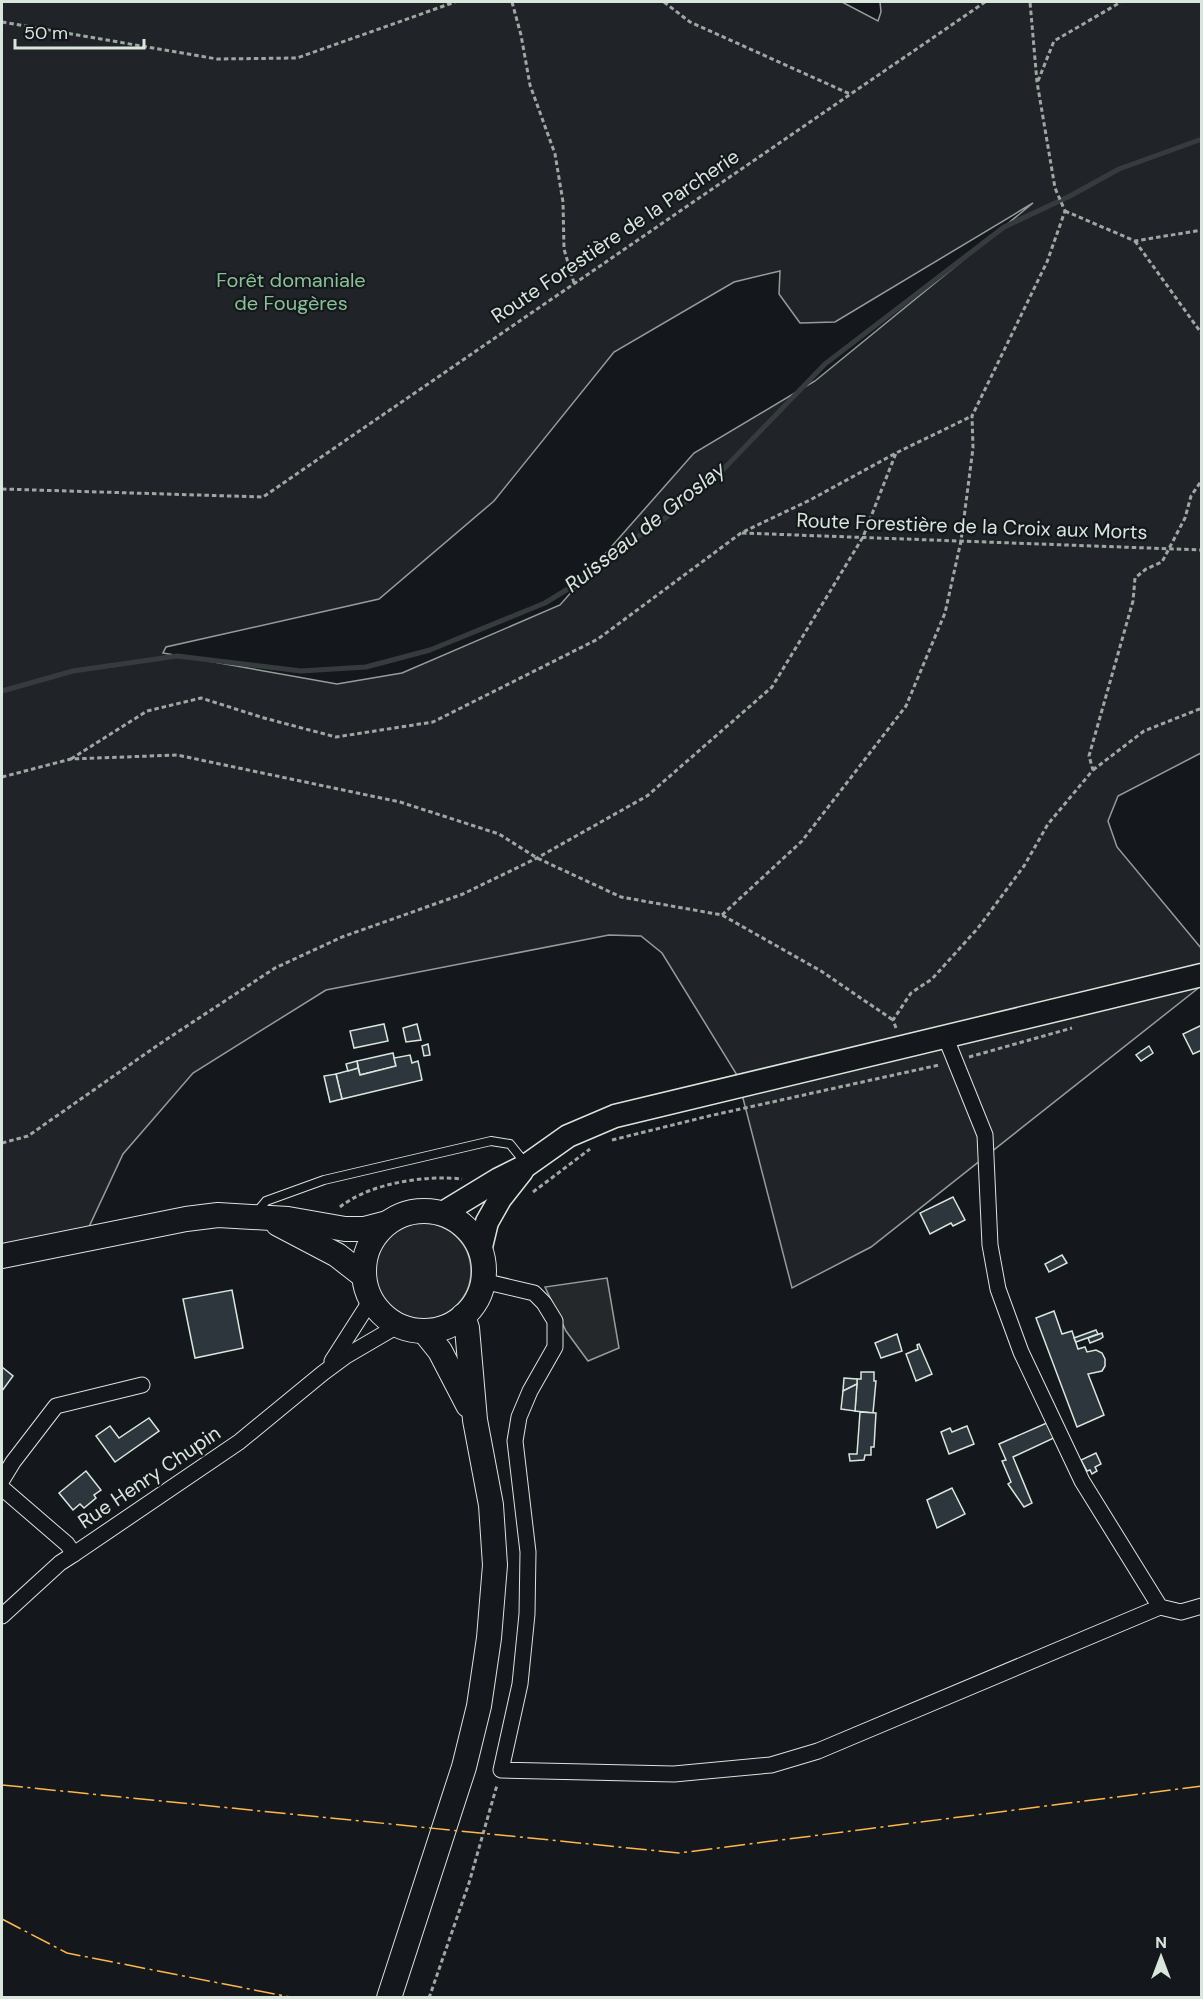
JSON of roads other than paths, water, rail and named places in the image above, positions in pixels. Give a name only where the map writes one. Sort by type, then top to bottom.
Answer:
[{"type":"main road","points":[[443,1213],[527,1165],[568,1136],[615,1116],[1202,975]]},
{"type":"main road","points":[[480,1251],[487,1222],[500,1199],[527,1165]]},
{"type":"main road","points":[[2,1256],[186,1219],[218,1215],[260,1217],[345,1229],[364,1229],[387,1223],[408,1213],[420,1211],[443,1213],[467,1229],[480,1251],[483,1263],[483,1281],[476,1300],[463,1316],[448,1325],[424,1331],[399,1325],[384,1315],[371,1300],[364,1276],[367,1252],[371,1241],[387,1223]]},
{"type":"main road","points":[[260,1217],[337,1256],[364,1276]]},
{"type":"main road","points":[[389,1998],[464,1767],[479,1706],[489,1638],[495,1565],[491,1505],[475,1420],[467,1328],[463,1316]]},
{"type":"main road","points":[[424,1331],[440,1351],[475,1420]]},
{"type":"street","points":[[945,1036],[985,1134],[990,1245],[998,1289],[1021,1352],[1082,1481],[1160,1607]]},
{"type":"street","points":[[483,1281],[534,1293],[544,1303],[555,1322],[555,1347],[530,1391],[519,1417],[515,1441],[528,1552],[527,1614],[520,1684],[501,1770],[674,1774],[771,1765],[818,1751],[1160,1607],[1181,1612],[1202,1606]]},
{"type":"street","points":[[323,1373],[371,1300]]},
{"type":"street","points":[[323,1373],[399,1325]]},
{"type":"street","name":"Rue Henry Chupin","points":[[2,1488],[68,1544],[74,1554],[239,1442],[323,1373]]},
{"type":"street","points":[[2,1480],[13,1461],[56,1406],[142,1385]]},
{"type":"street","points":[[2,1616],[60,1563],[74,1554]]},
{"type":"lane","points":[[260,1217],[266,1201],[324,1180],[491,1141],[510,1144],[527,1165]]},
{"type":"waterway","name":"Ruisseau de Groslay","points":[[2,691],[73,671],[177,656],[301,671],[366,667],[430,650],[545,603],[576,584],[714,479],[825,364],[1004,227],[1070,196],[1119,169],[1202,139]]},
{"type":"park label","name":"Forêt domaniale de Fougères","points":[[291,292]]}]
